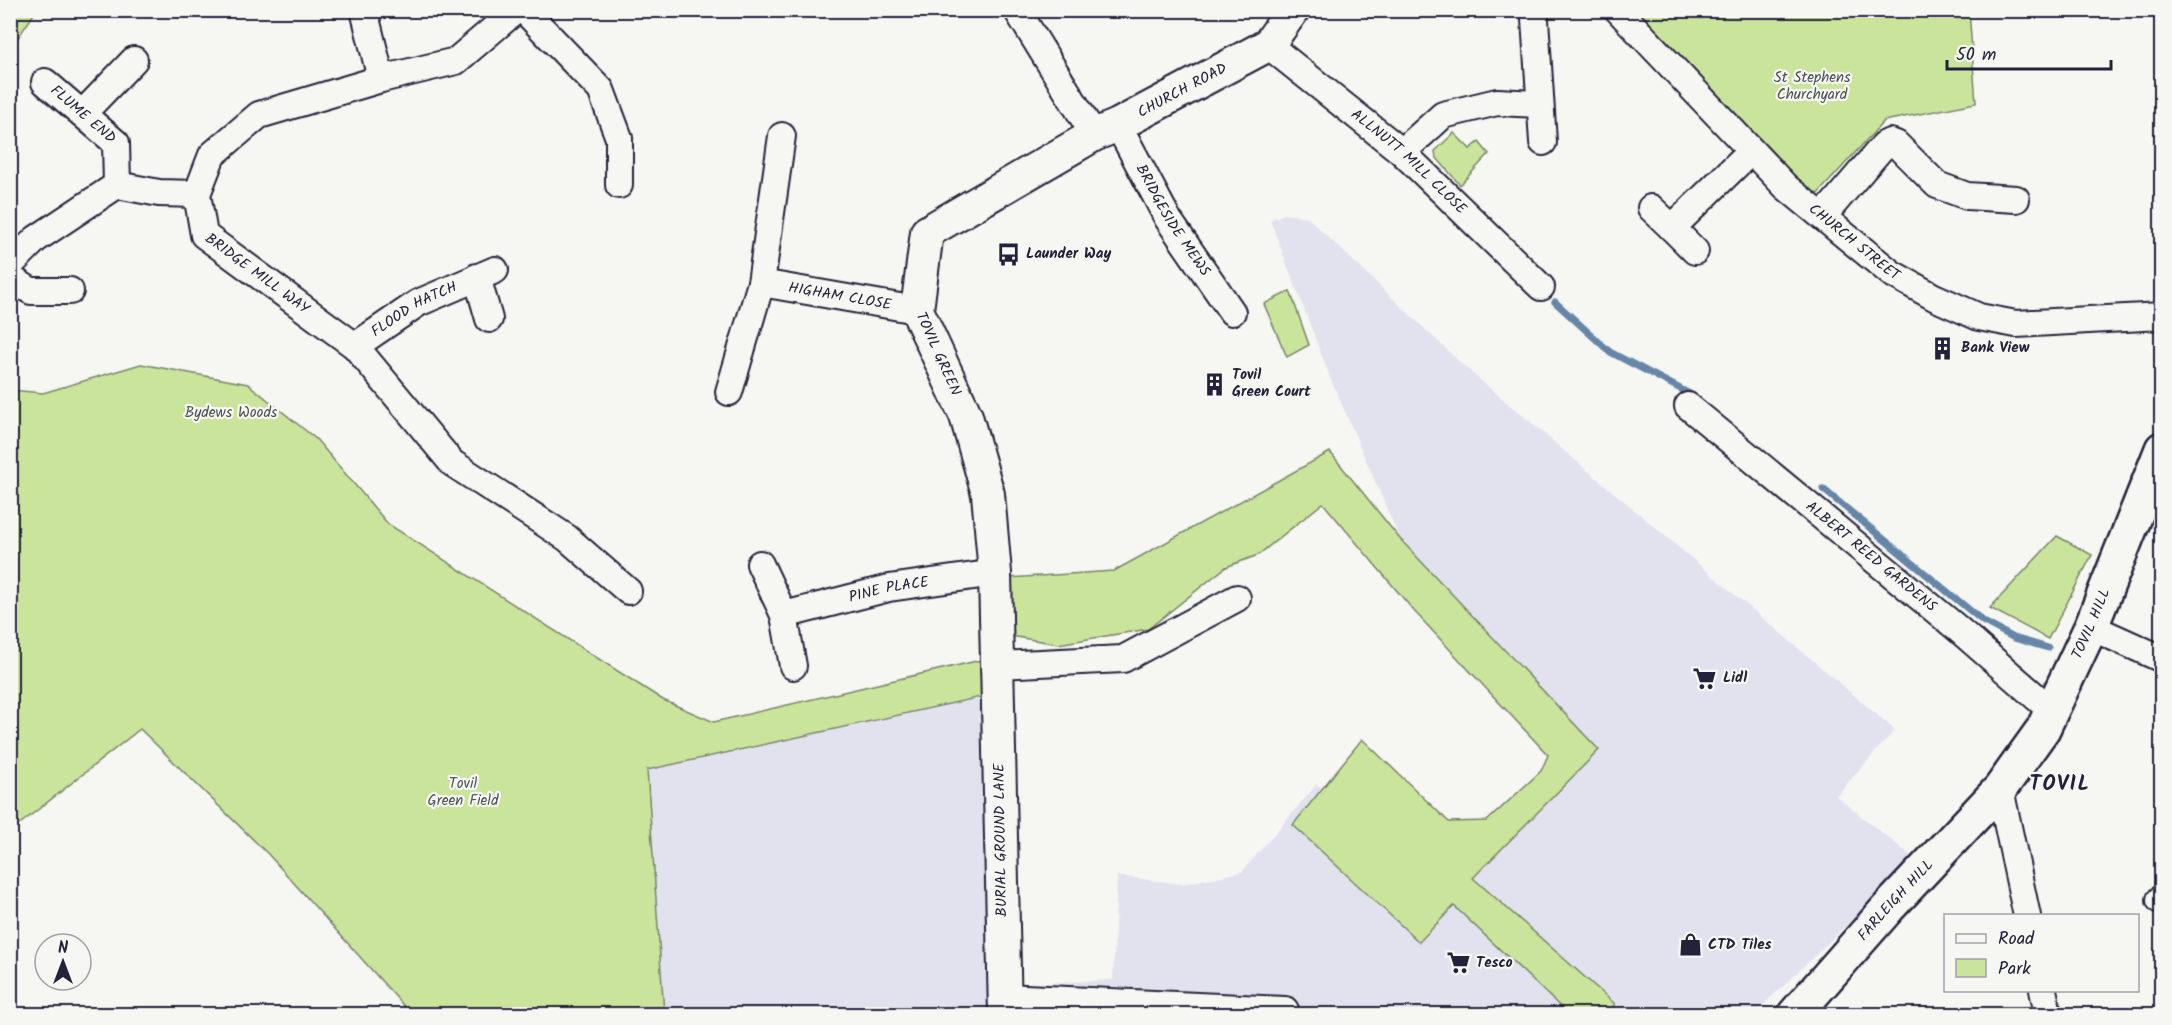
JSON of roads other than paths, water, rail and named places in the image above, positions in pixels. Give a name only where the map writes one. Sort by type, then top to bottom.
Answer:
[{"type":"main road","name":"TOVIL HILL","points":[[2000,789],[2052,711],[2091,627],[2162,449]]},
{"type":"main road","name":"FARLEIGH HILL","points":[[1795,1014],[1888,908],[2000,789]]},
{"type":"street","points":[[364,10],[381,79]]},
{"type":"street","points":[[10,265],[36,239],[117,185],[159,194],[197,194],[212,154],[259,115],[381,79],[456,61],[516,10]]},
{"type":"street","points":[[524,10],[601,90],[620,138],[620,185]]},
{"type":"street","points":[[1017,10],[1106,130]]},
{"type":"street","points":[[1268,45],[1293,10]]},
{"type":"street","name":"CHURCH STREET","points":[[1618,10],[1786,187],[1891,273],[1934,297],[1979,317],[2016,324],[2162,316]]},
{"type":"street","points":[[1535,19],[1543,142]]},
{"type":"street","name":"CHURCH ROAD","points":[[1106,130],[1268,45]]},
{"type":"street","name":"ALLNUTT MILL CLOSE","points":[[1268,45],[1402,152],[1541,287]]},
{"type":"street","points":[[83,113],[134,60]]},
{"type":"street","name":"FLUME END","points":[[45,82],[116,143],[117,185]]},
{"type":"street","points":[[1402,152],[1443,115],[1497,102],[1540,104]]},
{"type":"street","name":"TOVIL GREEN","points":[[998,665],[995,573],[988,494],[966,416],[916,310],[927,232],[1106,130]]},
{"type":"street","name":"BRIDGESIDE MEWS","points":[[1106,130],[1232,312]]},
{"type":"street","points":[[729,392],[761,283],[782,136]]},
{"type":"street","points":[[1823,216],[1884,145],[1890,142],[1896,144],[1937,185],[1967,196],[2016,199]]},
{"type":"street","points":[[1672,228],[1751,151]]},
{"type":"street","name":"BRIDGE MILL WAY","points":[[197,194],[204,235],[356,346],[452,463],[567,538],[628,591]]},
{"type":"street","points":[[1651,208],[1695,251]]},
{"type":"street","name":"FLOOD HATCH","points":[[356,346],[418,303],[486,274],[489,319]]},
{"type":"street","points":[[10,278],[31,291],[70,291]]},
{"type":"street","name":"HIGHAM CLOSE","points":[[761,283],[916,310]]},
{"type":"street","name":"ALBERT REED GARDENS","points":[[1688,406],[1957,628],[2052,711]]},
{"type":"street","points":[[760,564],[784,615],[793,666]]},
{"type":"street","name":"PINE PLACE","points":[[784,615],[889,588],[995,573]]},
{"type":"street","points":[[998,665],[1123,659],[1237,598]]},
{"type":"street","points":[[2091,627],[2162,659]]},
{"type":"street","name":"BURIAL GROUND LANE","points":[[998,665],[1004,1006]]},
{"type":"street","points":[[2000,789],[2027,914]]},
{"type":"street","points":[[2043,992],[2048,1014]]},
{"type":"street","points":[[1004,1006],[1285,1010]]},
{"type":"waterway","points":[[1555,302],[1610,352],[1690,394]]},
{"type":"waterway","points":[[1823,489],[1984,622],[2014,638],[2048,648]]},
{"type":"place","name":"Launder Way","points":[[1008,254]]},
{"type":"place","name":"Bank View","points":[[1943,348]]},
{"type":"place","name":"Tovil Green Court","points":[[1214,384]]},
{"type":"place","name":"Lidl","points":[[1705,678]]},
{"type":"place","name":"CTD Tiles","points":[[1690,945]]},
{"type":"place","name":"Tesco","points":[[1458,963]]},
{"type":"district","name":"TOVIL","points":[[2060,784]]},
{"type":"park label","name":"St Stephens Churchyard","points":[[1812,86]]},
{"type":"park label","name":"Bydews Woods","points":[[231,413]]},
{"type":"park label","name":"Tovil Green Field","points":[[463,792]]}]
